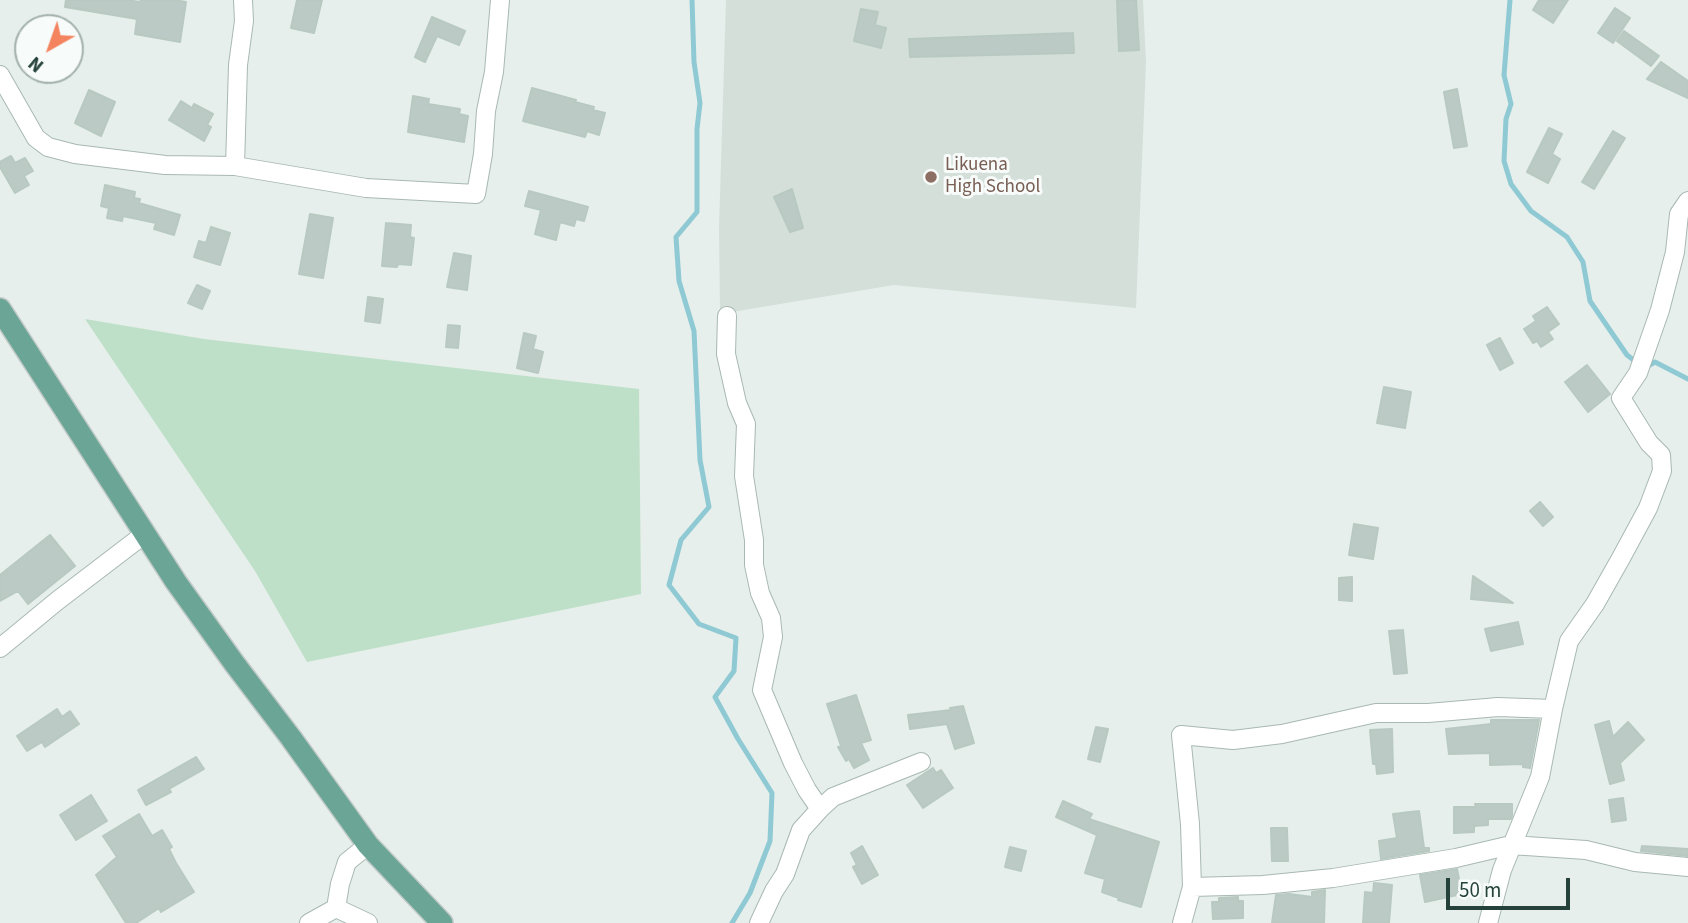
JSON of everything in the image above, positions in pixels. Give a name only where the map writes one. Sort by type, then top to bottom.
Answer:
[{"type":"main road","points":[[0,309],[176,582],[234,663],[368,845],[443,923]]},
{"type":"street","points":[[234,166],[238,65],[244,21],[243,0]]},
{"type":"street","points":[[0,75],[36,138],[48,147],[113,161],[234,166],[366,188],[476,194],[483,154],[486,111],[494,72],[500,0]]},
{"type":"street","points":[[1488,923],[1511,845],[1541,777],[1569,641],[1595,604],[1621,558],[1648,508],[1662,471],[1661,455],[1649,443],[1621,398],[1638,373],[1660,310],[1675,252],[1679,214],[1688,201]]},
{"type":"street","points":[[727,316],[726,354],[737,402],[746,424],[744,476],[754,540],[754,565],[760,593],[771,618],[773,637],[762,690],[793,763],[820,808]]},
{"type":"street","points":[[0,648],[146,533]]},
{"type":"street","points":[[1182,923],[1192,887],[1190,824],[1181,735],[1233,740],[1282,734],[1376,713],[1429,713],[1498,708],[1553,709]]},
{"type":"street","points":[[759,923],[785,874],[801,830],[820,808],[833,797],[921,762]]},
{"type":"street","points":[[336,908],[347,862],[368,845]]},
{"type":"street","points":[[1192,887],[1263,885],[1333,878],[1456,858],[1511,845],[1573,849],[1635,862],[1688,867]]},
{"type":"street","points":[[309,923],[336,908]]},
{"type":"street","points":[[336,908],[368,923]]},
{"type":"shaded area","name":"Likuena High School","points":[[726,0],[1143,0],[1146,63],[1136,308],[894,285],[720,314],[719,227]]},
{"type":"green space","points":[[85,319],[204,339],[639,389],[641,594],[307,662],[255,571]]},
{"type":"building","points":[[66,0],[186,2],[180,42],[135,34],[137,19],[65,7]]},
{"type":"building","points":[[297,0],[322,0],[314,33],[291,28]]},
{"type":"building","points":[[1117,0],[1136,0],[1139,50],[1119,51]]},
{"type":"building","points":[[1539,0],[1568,0],[1553,23],[1533,10]]},
{"type":"building","points":[[1615,8],[1630,18],[1613,43],[1598,33]]},
{"type":"building","points":[[861,9],[878,12],[875,25],[886,28],[881,48],[854,41]]},
{"type":"building","points":[[432,17],[465,31],[459,45],[437,36],[425,62],[415,57]]},
{"type":"building","points":[[1624,31],[1659,56],[1651,66],[1617,41]]},
{"type":"building","points":[[1073,33],[1074,53],[910,57],[909,39]]},
{"type":"building","points":[[1661,62],[1688,81],[1688,98],[1647,79]]},
{"type":"building","points":[[532,88],[576,100],[575,102],[605,113],[599,135],[587,131],[585,137],[523,121]]},
{"type":"building","points":[[1457,89],[1467,146],[1454,148],[1444,92]]},
{"type":"building","points":[[89,90],[115,102],[101,136],[75,123]]},
{"type":"building","points":[[413,96],[429,99],[428,104],[460,109],[459,114],[468,116],[464,142],[408,132]]},
{"type":"building","points":[[181,101],[192,108],[194,104],[213,114],[207,125],[211,127],[204,141],[169,120]]},
{"type":"building","points":[[1549,128],[1562,134],[1552,154],[1560,159],[1548,183],[1527,172]]},
{"type":"building","points":[[1613,131],[1625,138],[1594,189],[1582,182]]},
{"type":"building","points":[[11,156],[15,163],[25,158],[33,171],[24,176],[29,185],[15,193],[0,167],[0,162]]},
{"type":"building","points":[[105,185],[135,192],[134,198],[140,199],[139,203],[180,215],[174,235],[154,229],[156,223],[123,216],[122,221],[107,218],[109,208],[101,206]]},
{"type":"building","points":[[792,189],[803,228],[790,232],[774,197]]},
{"type":"building","points":[[529,191],[588,207],[584,221],[576,219],[574,226],[560,222],[556,240],[535,234],[541,210],[525,206]]},
{"type":"building","points":[[310,214],[333,218],[323,278],[299,274]]},
{"type":"building","points":[[386,223],[411,225],[410,237],[414,238],[411,265],[382,266]]},
{"type":"building","points":[[211,227],[230,233],[220,265],[194,257],[199,241],[206,243]]},
{"type":"building","points":[[454,253],[471,256],[467,290],[447,287]]},
{"type":"building","points":[[197,285],[210,291],[202,309],[188,303]]},
{"type":"building","points":[[368,297],[383,299],[380,323],[365,321]]},
{"type":"building","points":[[1547,307],[1559,324],[1548,332],[1553,339],[1541,347],[1537,341],[1533,343],[1524,329],[1536,321],[1533,316]]},
{"type":"building","points":[[448,325],[460,326],[458,348],[446,347]]},
{"type":"building","points":[[524,333],[536,336],[533,349],[543,352],[538,373],[517,368]]},
{"type":"building","points":[[1500,338],[1513,363],[1500,370],[1487,345]]},
{"type":"building","points":[[1587,365],[1610,394],[1588,412],[1565,382]]},
{"type":"building","points":[[1384,387],[1411,392],[1405,428],[1377,423]]},
{"type":"building","points":[[1540,502],[1553,517],[1543,526],[1530,511]]},
{"type":"building","points":[[1354,524],[1378,528],[1373,559],[1349,555]]},
{"type":"building","points":[[50,535],[75,566],[28,604],[18,591],[0,601],[0,575]]},
{"type":"building","points":[[1473,576],[1513,603],[1471,599]]},
{"type":"building","points":[[1352,577],[1352,601],[1339,600],[1339,578]]},
{"type":"building","points":[[1518,622],[1523,644],[1491,651],[1485,629]]},
{"type":"building","points":[[1403,630],[1407,673],[1394,674],[1389,631]]},
{"type":"building","points":[[856,695],[871,740],[861,743],[869,760],[854,768],[849,759],[846,761],[838,747],[841,746],[827,704]]},
{"type":"building","points":[[963,706],[974,743],[955,749],[947,724],[910,729],[908,715]]},
{"type":"building","points":[[57,709],[62,717],[70,711],[79,724],[45,747],[42,742],[27,751],[17,736]]},
{"type":"building","points":[[1491,720],[1539,720],[1530,768],[1523,767],[1523,764],[1490,765],[1490,753],[1449,754],[1446,729],[1491,724]]},
{"type":"building","points":[[1609,721],[1613,737],[1628,722],[1644,740],[1620,763],[1624,780],[1610,784],[1595,725]]},
{"type":"building","points":[[1096,727],[1108,729],[1100,762],[1088,759]]},
{"type":"building","points":[[1392,729],[1393,772],[1377,774],[1376,764],[1373,764],[1370,730]]},
{"type":"building","points":[[196,757],[204,769],[169,789],[171,792],[146,805],[138,790]]},
{"type":"building","points":[[933,768],[936,773],[941,770],[953,788],[923,808],[907,785]]},
{"type":"building","points":[[91,795],[107,821],[76,840],[60,815]]},
{"type":"building","points":[[1623,798],[1626,820],[1612,822],[1609,800]]},
{"type":"building","points":[[1063,801],[1092,814],[1089,819],[1159,842],[1141,907],[1102,892],[1105,879],[1085,873],[1097,835],[1056,817]]},
{"type":"building","points":[[1475,804],[1512,804],[1511,819],[1488,819],[1488,825],[1474,826],[1474,832],[1454,833],[1454,807],[1476,807]]},
{"type":"building","points":[[1419,811],[1424,848],[1429,848],[1429,851],[1381,859],[1379,841],[1397,838],[1393,814]]},
{"type":"building","points":[[139,814],[152,836],[162,830],[172,847],[169,849],[176,863],[194,892],[161,912],[159,908],[136,923],[126,923],[96,875],[117,857],[103,836]]},
{"type":"building","points":[[1271,828],[1287,828],[1288,861],[1272,861]]},
{"type":"building","points":[[862,846],[878,875],[862,884],[853,867],[857,865],[851,853]]},
{"type":"building","points":[[1642,846],[1688,849],[1688,856],[1641,851]]},
{"type":"building","points":[[1010,847],[1026,851],[1021,871],[1005,867]]},
{"type":"building","points":[[1457,869],[1462,894],[1425,902],[1420,875]]},
{"type":"building","points":[[1374,883],[1392,885],[1389,923],[1363,923],[1365,892],[1373,893]]},
{"type":"building","points":[[1325,890],[1324,923],[1272,923],[1276,895],[1312,897],[1312,892]]},
{"type":"building","points":[[1238,897],[1238,901],[1243,901],[1243,918],[1213,919],[1212,902],[1219,902],[1219,898]]},
{"type":"waterway","points":[[692,0],[694,62],[700,103],[697,129],[697,212],[676,237],[679,281],[694,331],[700,460],[709,507],[681,540],[669,585],[699,624],[736,638],[734,671],[715,697],[772,793],[770,841],[750,893],[732,923]]},
{"type":"waterway","points":[[1510,0],[1504,75],[1511,104],[1506,119],[1504,161],[1511,184],[1531,211],[1567,237],[1583,262],[1590,301],[1627,355],[1640,365],[1648,366],[1655,362],[1688,379]]},
{"type":"place","name":"Likuena High School","points":[[931,177]]}]
